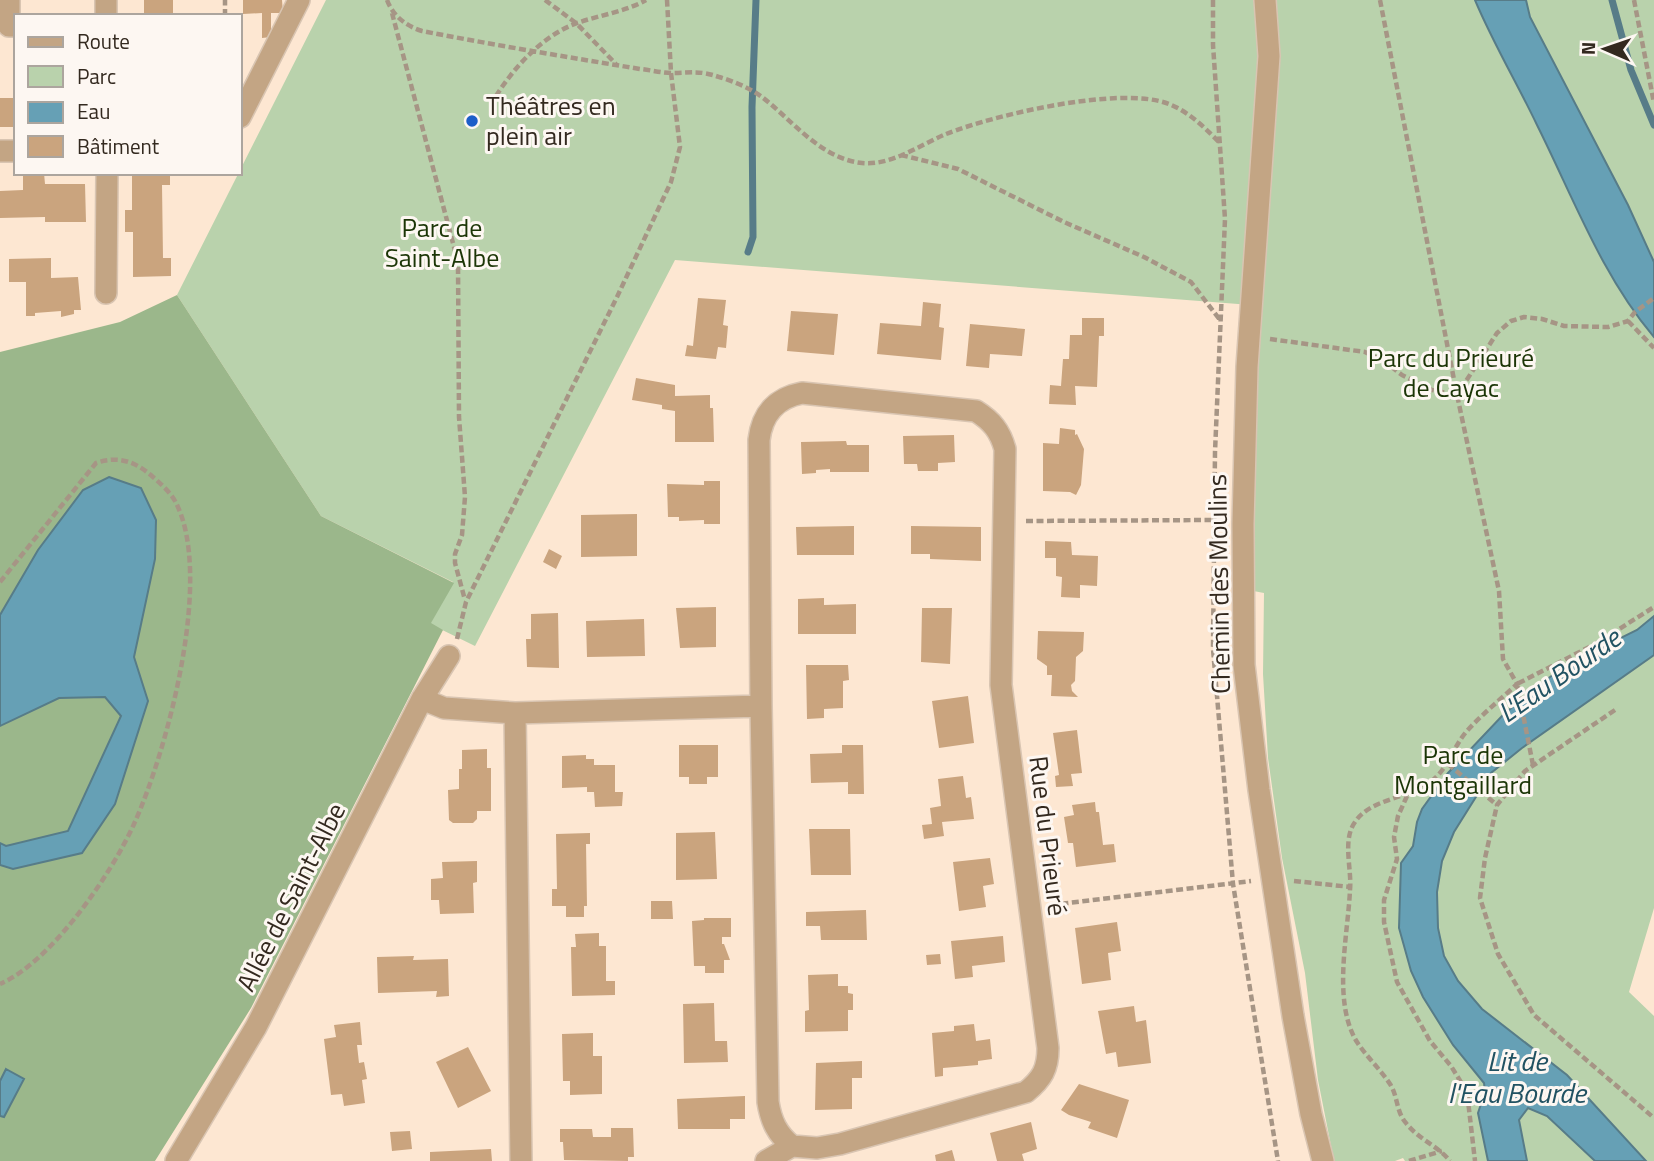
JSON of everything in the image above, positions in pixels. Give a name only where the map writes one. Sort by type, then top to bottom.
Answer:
[{"type":"street","points":[[9,0],[9,26],[14,26]]},
{"type":"street","points":[[242,113],[299,0]]},
{"type":"street","name":"Chemin des Moulins","points":[[1265,0],[1269,56],[1247,367],[1243,524],[1244,665],[1259,790],[1293,1016],[1311,1114],[1323,1161]]},
{"type":"street","points":[[106,293],[107,175]]},
{"type":"street","name":"Rue du Prieuré","points":[[802,393],[976,411],[995,425],[1005,449],[1004,521],[1001,685],[1048,1064],[1037,1084],[1012,1097],[840,1144],[817,1148],[792,1146],[776,1130],[768,1102],[758,440],[765,416],[779,401],[802,393]]},
{"type":"street","name":"Allée de Saint-Albe","points":[[176,1161],[256,1027],[422,699],[450,656]]},
{"type":"street","points":[[422,699],[444,708],[516,713],[761,706]]},
{"type":"street","points":[[516,713],[521,1161]]},
{"type":"street","points":[[766,1161],[792,1146]]},
{"type":"path","points":[[387,0],[458,262],[459,417],[465,497],[463,534],[455,554],[455,564],[466,602]]},
{"type":"path","points":[[545,0],[576,23],[617,65]]},
{"type":"path","points":[[496,96],[509,75],[561,30],[646,0]]},
{"type":"path","points":[[450,656],[458,638],[466,602],[671,182],[680,147],[671,74],[667,0]]},
{"type":"path","points":[[1380,0],[1457,395],[1499,590],[1503,659],[1517,684],[1534,765]]},
{"type":"path","points":[[1634,0],[1654,103]]},
{"type":"path","points":[[392,12],[422,31],[671,74],[692,71],[708,74],[761,96],[805,135],[836,154],[862,163],[887,161],[947,134],[986,121],[1102,99],[1167,103],[1200,123],[1220,142]]},
{"type":"path","points":[[900,155],[958,169],[1064,222],[1156,263],[1191,282],[1221,321]]},
{"type":"path","points":[[1457,395],[1497,333],[1511,321],[1524,317],[1564,326],[1608,327],[1628,321],[1635,312],[1654,298]]},
{"type":"path","points":[[1628,321],[1654,348]]},
{"type":"path","points":[[1251,337],[1306,342],[1365,352],[1385,362],[1402,376],[1432,390],[1457,395]]},
{"type":"path","points":[[0,582],[96,463],[108,459],[123,460],[139,466],[174,499],[190,557],[188,611],[182,660],[151,781],[133,826],[114,860],[64,933],[11,979],[0,984]]},
{"type":"path","points":[[1004,521],[1214,520]]},
{"type":"path","points":[[1450,1161],[1443,1151],[1405,1123],[1393,1088],[1377,1064],[1357,1042],[1346,1009],[1343,980],[1351,887],[1349,837],[1353,824],[1361,813],[1383,801],[1407,796],[1431,782],[1448,764],[1465,734],[1517,684],[1597,643],[1654,607]]},
{"type":"path","points":[[1615,710],[1525,771],[1497,805],[1485,858],[1480,898],[1498,954],[1534,1015],[1654,1118]]},
{"type":"path","points":[[1448,764],[1497,805]]},
{"type":"path","points":[[1407,796],[1398,816],[1394,837],[1396,859],[1384,900],[1384,922],[1397,982],[1430,1041],[1451,1066],[1467,1092],[1475,1161]]},
{"type":"path","points":[[1029,908],[1233,884]]},
{"type":"path","points":[[1409,1161],[1443,1151]]},
{"type":"green space","points":[[326,0],[1654,0],[1654,908],[1629,992],[1654,1016],[1654,1161],[1405,1161],[1403,1158],[1395,1161],[1334,1161],[1318,1080],[1305,973],[1282,858],[1268,758],[1263,674],[1264,593],[1243,589],[1251,305],[675,260],[475,646],[430,624],[453,582],[321,516],[177,295],[238,175],[242,175],[242,166]]},
{"type":"green space","points":[[177,295],[321,516],[454,583],[431,623],[443,630],[251,1008],[155,1161],[0,1161],[0,865],[13,869],[82,853],[148,702],[134,657],[155,559],[38,550],[0,615],[0,352],[120,322]]},
{"type":"green space","points":[[105,697],[121,716],[68,832],[6,846],[0,843],[0,726],[59,698]]},
{"type":"water","points":[[1475,0],[1526,0],[1530,17],[1628,205],[1654,262],[1654,337],[1604,262]]},
{"type":"water","points":[[109,477],[141,488],[156,520],[155,559],[134,657],[148,701],[115,804],[82,853],[13,869],[0,865],[0,843],[6,846],[68,831],[121,716],[105,697],[59,698],[0,726],[0,615],[38,550],[83,490]]},
{"type":"water","name":"Lit de l'Eau Bourde","points":[[1654,616],[1654,655],[1491,773],[1454,832],[1442,861],[1437,892],[1438,928],[1444,956],[1458,981],[1482,1009],[1567,1075],[1646,1161],[1595,1161],[1547,1116],[1528,1108],[1519,1120],[1527,1161],[1488,1161],[1478,1113],[1485,1092],[1484,1083],[1453,1045],[1423,997],[1411,971],[1399,928],[1401,863],[1413,846],[1422,809],[1448,773],[1502,716],[1568,664],[1637,630]]},
{"type":"water","points":[[6,1069],[24,1079],[4,1117],[0,1116],[0,1081]]},
{"type":"building","points":[[144,0],[173,0],[173,14],[144,14]]},
{"type":"building","points":[[243,0],[282,0],[283,13],[271,13],[271,37],[262,38],[262,13],[243,14]]},
{"type":"building","points":[[0,98],[14,98],[14,127],[0,127]]},
{"type":"building","points":[[23,175],[44,175],[45,184],[85,184],[86,222],[45,222],[45,217],[0,218],[0,191],[23,190]]},
{"type":"building","points":[[132,175],[170,175],[170,185],[162,185],[163,258],[171,258],[171,276],[133,277],[133,232],[125,232],[125,210],[132,210]]},
{"type":"building","points":[[51,258],[51,278],[78,277],[81,310],[74,310],[74,314],[61,317],[61,311],[26,316],[26,282],[9,282],[9,259]]},
{"type":"building","points":[[698,298],[726,300],[723,325],[728,326],[726,348],[718,347],[716,359],[685,356],[687,345],[693,346]]},
{"type":"building","points":[[923,302],[941,304],[939,327],[944,328],[941,360],[877,354],[880,323],[921,326]]},
{"type":"building","points":[[791,311],[838,314],[834,355],[787,351]]},
{"type":"building","points":[[1082,318],[1104,318],[1104,336],[1099,336],[1097,387],[1075,386],[1076,405],[1049,404],[1050,385],[1061,386],[1063,359],[1069,359],[1070,335],[1082,335]]},
{"type":"building","points":[[970,324],[1025,329],[1022,356],[990,354],[989,368],[966,366]]},
{"type":"building","points":[[636,378],[675,385],[675,396],[710,395],[714,442],[675,442],[675,411],[662,409],[662,405],[632,400]]},
{"type":"building","points":[[1060,428],[1075,430],[1075,435],[1077,434],[1084,449],[1081,485],[1076,495],[1070,492],[1043,491],[1043,443],[1059,444]]},
{"type":"building","points":[[954,435],[955,462],[938,463],[938,471],[918,471],[917,464],[904,464],[903,436]]},
{"type":"building","points":[[846,441],[847,445],[869,445],[869,472],[830,472],[830,469],[802,474],[801,442]]},
{"type":"building","points":[[704,481],[720,481],[720,524],[704,524],[704,520],[679,521],[679,517],[668,517],[667,484],[704,485]]},
{"type":"building","points":[[637,514],[637,556],[581,557],[581,515]]},
{"type":"building","points":[[854,526],[854,555],[797,555],[796,527]]},
{"type":"building","points":[[911,526],[981,527],[981,561],[930,559],[930,554],[911,554]]},
{"type":"building","points":[[1045,541],[1071,542],[1072,555],[1098,556],[1097,586],[1080,585],[1080,598],[1061,597],[1062,577],[1056,576],[1056,558],[1045,558]]},
{"type":"building","points":[[549,549],[562,556],[556,569],[543,562]]},
{"type":"building","points":[[824,598],[824,605],[856,604],[856,634],[798,634],[798,599]]},
{"type":"building","points":[[716,607],[716,647],[680,648],[676,608]]},
{"type":"building","points":[[922,608],[952,608],[950,664],[921,662]]},
{"type":"building","points":[[558,613],[559,668],[527,667],[526,639],[531,639],[531,614]]},
{"type":"building","points":[[644,619],[645,656],[587,657],[586,621]]},
{"type":"building","points":[[1038,631],[1084,632],[1083,651],[1076,657],[1075,681],[1071,685],[1072,691],[1078,697],[1051,696],[1052,675],[1047,675],[1047,666],[1037,659]]},
{"type":"building","points":[[806,665],[848,665],[849,680],[843,681],[843,708],[824,709],[824,718],[807,719]]},
{"type":"building","points":[[968,696],[974,743],[939,748],[932,701]]},
{"type":"building","points":[[1077,730],[1082,773],[1071,774],[1073,786],[1056,787],[1055,776],[1059,775],[1053,733]]},
{"type":"building","points":[[679,745],[718,745],[718,777],[707,777],[707,784],[689,784],[689,777],[679,777]]},
{"type":"building","points":[[842,745],[863,745],[864,794],[848,794],[848,782],[811,783],[810,754],[842,753]]},
{"type":"building","points":[[487,749],[487,768],[491,768],[491,811],[477,811],[477,819],[473,823],[453,823],[449,820],[448,790],[459,789],[462,750]]},
{"type":"building","points":[[586,755],[586,759],[594,759],[594,765],[615,765],[615,792],[623,792],[622,806],[595,807],[594,792],[587,792],[587,787],[562,788],[562,756]]},
{"type":"building","points":[[963,776],[966,798],[971,797],[974,819],[942,822],[944,836],[924,839],[922,825],[932,824],[930,808],[941,806],[938,779]]},
{"type":"building","points":[[1095,802],[1096,812],[1099,812],[1103,845],[1114,844],[1116,862],[1076,867],[1073,843],[1068,843],[1064,817],[1074,815],[1072,805]]},
{"type":"building","points":[[809,829],[850,829],[851,875],[811,875]]},
{"type":"building","points":[[715,832],[717,879],[676,880],[676,833]]},
{"type":"building","points":[[590,833],[590,844],[586,844],[587,906],[584,906],[584,917],[566,917],[566,906],[552,906],[552,889],[557,889],[556,834]]},
{"type":"building","points":[[990,858],[994,884],[983,886],[986,907],[959,911],[953,862]]},
{"type":"building","points":[[477,861],[477,882],[473,883],[474,913],[440,914],[439,900],[431,900],[431,879],[443,878],[442,862]]},
{"type":"building","points":[[651,901],[672,901],[673,919],[651,919]]},
{"type":"building","points":[[866,910],[867,940],[821,940],[820,926],[806,926],[806,912]]},
{"type":"building","points":[[731,918],[731,937],[722,937],[722,944],[730,960],[724,960],[724,973],[705,973],[705,966],[694,966],[692,921]]},
{"type":"building","points":[[1117,922],[1121,951],[1108,953],[1111,980],[1082,984],[1075,928]]},
{"type":"building","points":[[599,933],[599,946],[606,946],[606,981],[615,981],[615,995],[572,996],[571,947],[576,947],[575,934]]},
{"type":"building","points":[[1003,936],[1005,962],[972,966],[973,977],[955,979],[951,941]]},
{"type":"building","points":[[940,954],[941,964],[927,965],[926,955]]},
{"type":"building","points":[[414,956],[413,960],[448,959],[449,996],[436,997],[437,991],[378,993],[377,957]]},
{"type":"building","points":[[838,974],[838,986],[848,986],[848,993],[853,994],[853,1010],[848,1010],[848,1031],[805,1032],[805,1011],[809,1010],[808,975]]},
{"type":"building","points":[[714,1003],[715,1041],[727,1041],[728,1062],[684,1063],[683,1004]]},
{"type":"building","points":[[1134,1006],[1136,1022],[1146,1020],[1151,1063],[1118,1067],[1116,1052],[1106,1054],[1098,1011]]},
{"type":"building","points":[[360,1022],[362,1045],[357,1045],[359,1063],[364,1062],[367,1079],[362,1080],[365,1103],[344,1106],[342,1094],[331,1095],[324,1039],[336,1037],[334,1025]]},
{"type":"building","points":[[974,1024],[976,1041],[990,1039],[992,1059],[978,1061],[978,1065],[943,1068],[943,1076],[935,1077],[932,1033],[954,1031],[954,1026]]},
{"type":"building","points":[[593,1033],[593,1056],[602,1056],[602,1094],[570,1095],[570,1081],[563,1081],[562,1034]]},
{"type":"building","points":[[468,1047],[491,1091],[458,1108],[436,1062]]},
{"type":"building","points":[[862,1061],[862,1078],[852,1078],[852,1109],[815,1110],[816,1063]]},
{"type":"building","points":[[1079,1084],[1129,1100],[1117,1138],[1088,1128],[1091,1122],[1061,1110]]},
{"type":"building","points":[[745,1096],[745,1119],[730,1119],[730,1129],[678,1129],[677,1099]]},
{"type":"building","points":[[1031,1122],[1037,1149],[1022,1154],[1024,1161],[997,1161],[990,1133]]},
{"type":"building","points":[[611,1128],[633,1128],[634,1157],[628,1157],[628,1161],[564,1160],[560,1129],[592,1129],[593,1137],[611,1137]]},
{"type":"building","points":[[410,1131],[412,1149],[392,1151],[390,1132]]},
{"type":"building","points":[[491,1149],[492,1161],[430,1161],[430,1152]]},
{"type":"building","points":[[952,1150],[955,1161],[936,1161],[935,1155]]},
{"type":"waterway","points":[[748,252],[753,237],[752,107],[756,0]]},
{"type":"waterway","points":[[1612,0],[1631,70],[1654,125]]},
{"type":"place","name":"Théâtres en plein air","points":[[472,121]]},
{"type":"park label","name":"Parc de Saint-Albe","points":[[442,243]]},
{"type":"park label","name":"Parc du Prieuré de Cayac","points":[[1451,373]]},
{"type":"park label","name":"Parc de Montgaillard","points":[[1463,770]]},
{"type":"water label","name":"L'Eau Bourde","points":[[1559,675]]}]
